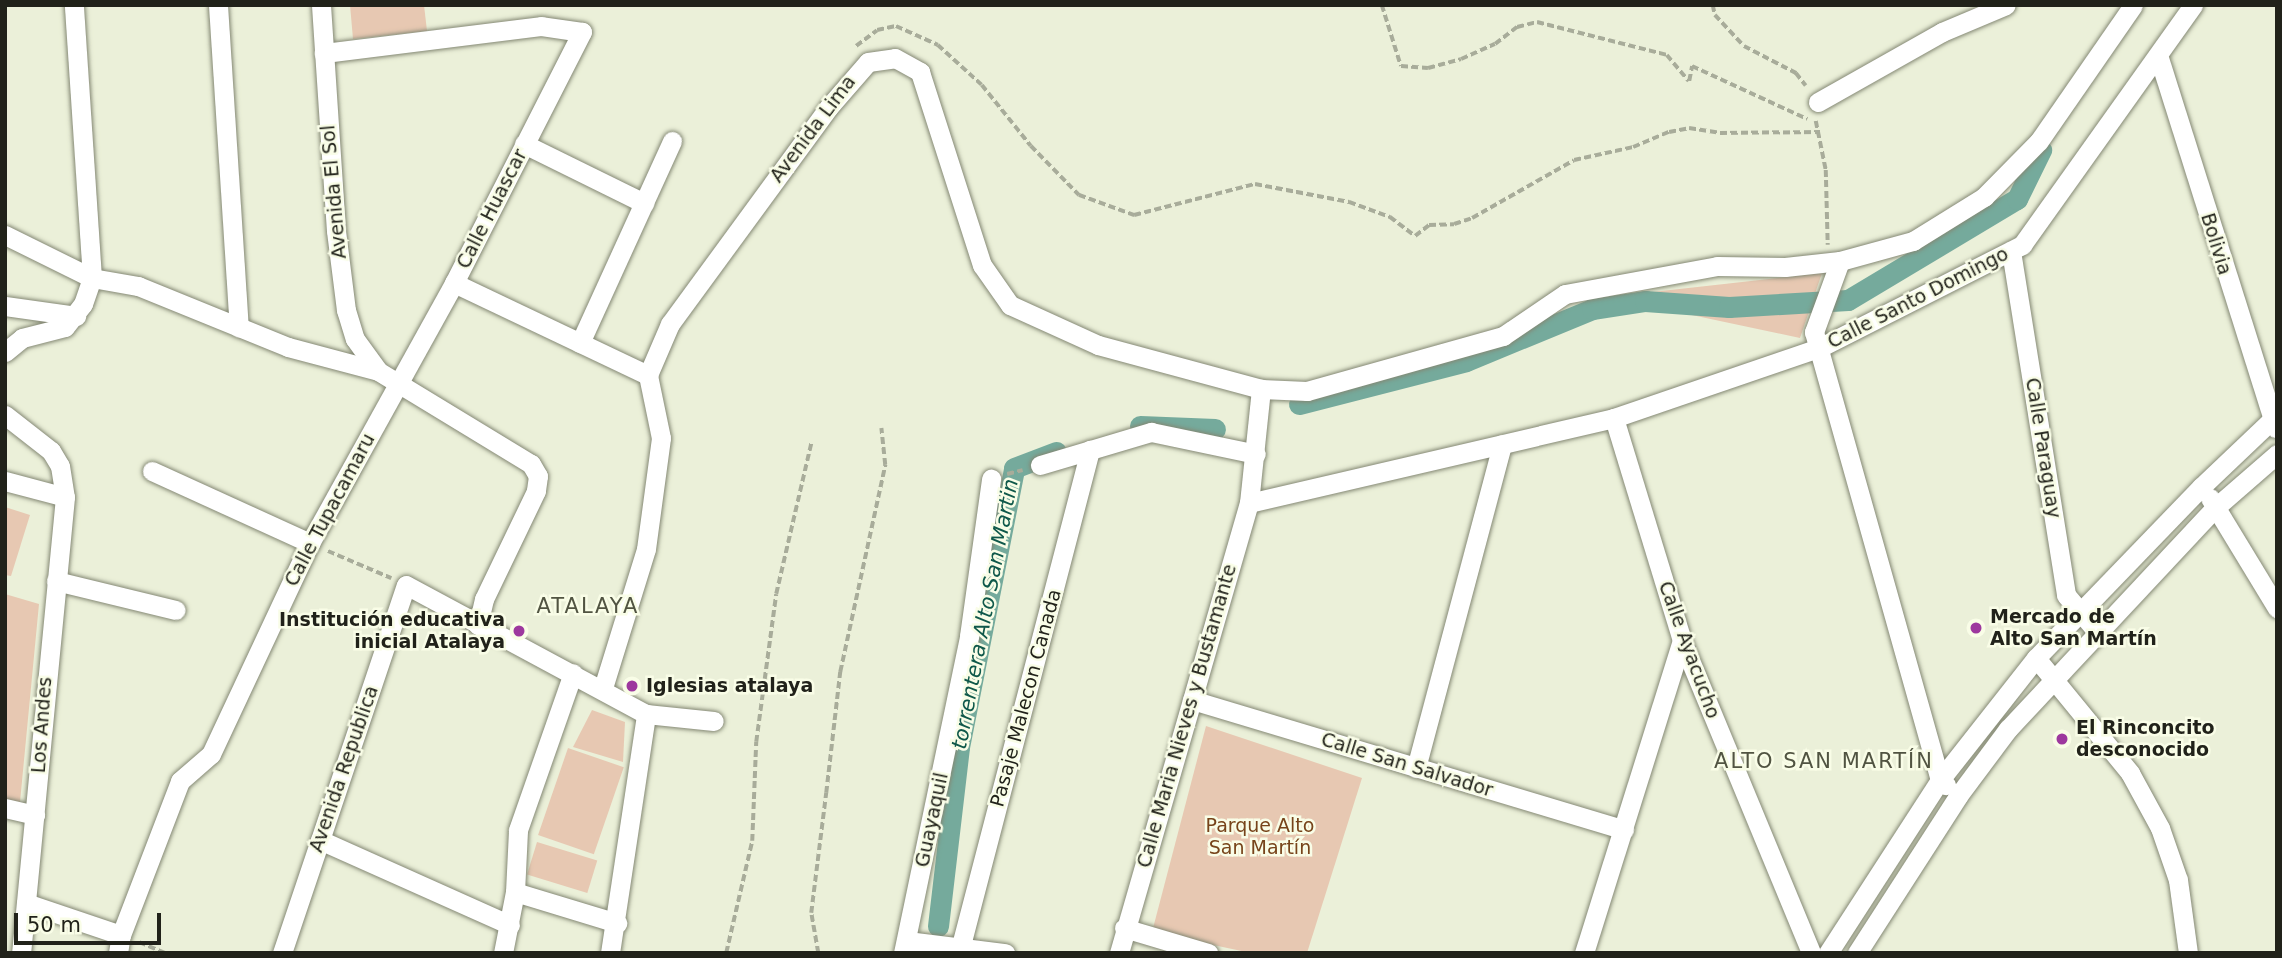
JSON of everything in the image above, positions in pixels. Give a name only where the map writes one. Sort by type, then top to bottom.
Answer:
[{"type":"street","points":[[5,352],[22,338],[52,333],[76,316],[92,278],[74,5]]},
{"type":"street","points":[[218,5],[239,327]]},
{"type":"street","name":"Avenida El Sol","points":[[321,5],[346,310],[355,339],[378,371]]},
{"type":"street","points":[[1817,111],[1942,32],[2006,5]]},
{"type":"street","name":"Avenida Lima","points":[[648,375],[670,324],[856,71],[875,60],[895,58],[920,72],[927,85],[982,265],[1010,305],[1098,345],[1261,389],[1307,391],[1418,363],[1503,335],[1566,293],[1717,266],[1833,262],[1913,241],[1984,197],[2039,141],[2133,5]]},
{"type":"street","name":"Calle Santo Domingo","points":[[1249,503],[1614,418],[1819,348],[2011,251],[2022,245],[2158,58],[2193,5]]},
{"type":"street","name":"Calle Huascar","points":[[324,53],[541,26],[582,32],[454,283],[397,383]]},
{"type":"street","name":"Bolivia","points":[[2158,58],[2275,422]]},
{"type":"street","points":[[580,343],[672,141]]},
{"type":"street","points":[[524,144],[644,203]]},
{"type":"street","points":[[5,235],[92,278],[138,286],[288,347],[378,371],[531,464],[538,477],[536,491],[484,599],[478,625]]},
{"type":"street","name":"Calle Paraguay","points":[[2011,251],[2066,595],[2078,614],[2099,634]]},
{"type":"street","points":[[1833,262],[1814,332],[1940,780],[1958,796]]},
{"type":"street","points":[[454,283],[648,375],[661,438],[646,548],[603,688]]},
{"type":"street","points":[[5,306],[76,316]]},
{"type":"street","name":"Calle Tupacamaru","points":[[119,944],[180,781],[211,754],[310,543],[397,383]]},
{"type":"street","name":"Calle Maria Nieves y Bustamante","points":[[1119,953],[1124,928],[1249,503],[1261,389]]},
{"type":"street","name":"Los Andes","points":[[5,415],[51,451],[60,466],[65,497],[21,953]]},
{"type":"street","name":"Calle Ayacucho","points":[[1614,418],[1682,641],[1811,953]]},
{"type":"street","points":[[1828,953],[1940,780],[2036,658],[2201,486],[2275,422]]},
{"type":"street","points":[[1040,465],[1151,432],[1256,454]]},
{"type":"street","points":[[1416,768],[1502,444]]},
{"type":"street","name":"Pasaje Malecon Canada","points":[[958,949],[1090,450]]},
{"type":"street","points":[[1857,953],[1958,796],[2008,729],[2216,507],[2277,454]]},
{"type":"street","points":[[152,471],[310,543]]},
{"type":"street","name":"Guayaquil","points":[[905,947],[969,635],[991,479]]},
{"type":"street","points":[[5,481],[65,497]]},
{"type":"street","points":[[2201,486],[2277,608]]},
{"type":"street","points":[[56,581],[176,610]]},
{"type":"street","points":[[406,585],[603,688],[646,714],[714,721]]},
{"type":"street","name":"Avenida Republica","points":[[282,953],[406,585]]},
{"type":"street","points":[[1584,953],[1682,641]]},
{"type":"street","points":[[2036,658],[2130,773],[2160,828],[2178,880],[2188,953]]},
{"type":"street","points":[[503,953],[515,892],[518,830],[573,673]]},
{"type":"street","name":"Calle San Salvador","points":[[1192,700],[1623,830]]},
{"type":"street","points":[[610,953],[617,923],[646,714]]},
{"type":"street","points":[[5,808],[35,815]]},
{"type":"street","points":[[320,840],[510,925]]},
{"type":"street","points":[[515,892],[617,923]]},
{"type":"street","points":[[26,903],[119,944]]},
{"type":"street","points":[[1124,928],[1208,953]]},
{"type":"street","points":[[905,947],[1005,953]]},
{"type":"path","points":[[1382,5],[1401,66],[1428,68],[1461,59],[1495,44],[1517,27],[1537,22],[1667,55],[1689,81],[1692,66],[1817,111]]},
{"type":"path","points":[[1713,5],[1715,15],[1744,46],[1796,74],[1817,111],[1833,262]]},
{"type":"path","points":[[853,50],[877,30],[896,26],[938,45],[982,85],[1031,146],[1079,195],[1134,215],[1255,184],[1349,202],[1390,217],[1415,236],[1429,225],[1454,225],[1472,218],[1574,160],[1633,147],[1669,132],[1689,128],[1820,132]]},
{"type":"path","points":[[818,953],[811,913],[840,673],[885,465],[881,428]]},
{"type":"path","points":[[726,953],[752,841],[755,742],[776,594],[811,443]]},
{"type":"path","points":[[991,479],[1040,465]]},
{"type":"path","points":[[310,543],[406,585]]},
{"type":"path","points":[[119,944],[165,953]]},
{"type":"green space","points":[[350,5],[424,5],[427,31],[353,39]]},
{"type":"green space","points":[[1822,273],[1800,338],[1607,297],[1608,297]]},
{"type":"green space","points":[[5,507],[30,515],[11,576],[5,575]]},
{"type":"green space","points":[[5,594],[39,604],[20,802],[5,799]]},
{"type":"green space","points":[[592,710],[625,722],[623,762],[573,747]]},
{"type":"green space","name":"Parque Alto San Martín","points":[[1206,726],[1362,778],[1307,953],[1251,953],[1152,932]]},
{"type":"green space","points":[[568,748],[624,767],[594,854],[538,835]]},
{"type":"green space","points":[[537,842],[597,860],[587,893],[527,875]]},
{"type":"waterway","name":"torrentera Alto San Martin","points":[[1299,404],[1466,361],[1592,309],[1645,301],[1729,307],[1848,300],[2017,199],[2041,150]]},
{"type":"waterway","name":"torrentera Alto San Martin","points":[[1140,426],[1215,429]]},
{"type":"waterway","name":"torrentera Alto San Martin","points":[[938,926],[959,747],[1014,468],[1056,452]]},
{"type":"place","name":"Mercado de Alto San Martín","points":[[1976,628]]},
{"type":"place","name":"Institución educativa inicial Atalaya","points":[[519,631]]},
{"type":"place","name":"Iglesias atalaya","points":[[632,686]]},
{"type":"place","name":"El Rinconcito desconocido","points":[[2062,739]]},
{"type":"district","name":"ATALAYA","points":[[588,606]]},
{"type":"district","name":"ALTO SAN MARTÍN","points":[[1824,761]]}]
